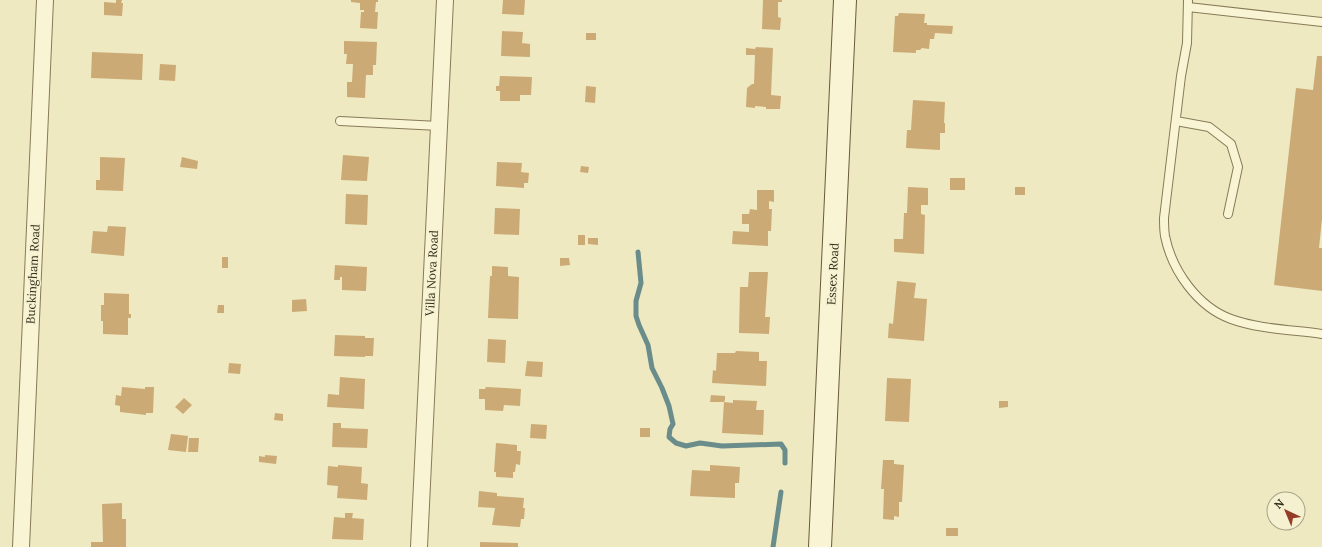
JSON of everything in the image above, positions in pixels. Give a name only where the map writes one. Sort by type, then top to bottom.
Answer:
[{"type":"street","name":"Buckingham Road","points":[[21,547],[45,0]]},
{"type":"street","name":"Villa Nova Road","points":[[419,547],[445,0]]},
{"type":"street","name":"Essex Road","points":[[820,547],[845,0]]},
{"type":"lane","points":[[1322,22],[1188,3],[1187,43],[1164,218],[1164,234],[1168,250],[1176,268],[1186,283],[1213,310],[1231,319],[1252,325],[1322,334]]},
{"type":"lane","points":[[1176,120],[1209,127],[1231,144],[1238,167],[1228,214]]},
{"type":"lane","points":[[340,121],[439,126]]},
{"type":"building","points":[[116,0],[122,0],[122,16],[104,15],[104,2],[116,3]]},
{"type":"building","points":[[351,0],[378,0],[378,2],[376,2],[375,12],[378,12],[377,29],[360,28],[361,12],[364,12],[364,10],[360,10],[360,3],[351,2]]},
{"type":"building","points":[[503,0],[525,0],[524,15],[502,14]]},
{"type":"building","points":[[763,0],[782,0],[782,2],[778,2],[778,17],[781,18],[780,30],[762,29]]},
{"type":"building","points":[[899,13],[925,14],[924,23],[927,23],[927,25],[953,26],[952,34],[935,33],[934,39],[930,39],[929,49],[922,48],[920,50],[916,50],[916,53],[893,52],[895,16],[898,16]]},
{"type":"building","points":[[502,31],[523,32],[522,43],[530,44],[530,57],[501,56]]},
{"type":"building","points":[[586,33],[596,33],[596,40],[586,40]]},
{"type":"building","points":[[344,41],[377,42],[376,65],[373,65],[373,75],[366,75],[365,98],[347,97],[347,82],[352,82],[353,64],[346,64],[347,54],[344,54]]},
{"type":"building","points":[[756,47],[773,48],[771,95],[781,96],[780,109],[766,109],[766,107],[755,106],[755,108],[746,107],[747,88],[754,84],[755,55],[746,55],[746,48],[755,49]]},
{"type":"building","points":[[92,52],[143,54],[142,80],[91,78]]},
{"type":"building","points":[[1317,56],[1322,56],[1322,219],[1319,248],[1322,248],[1322,291],[1274,285],[1296,88],[1313,90]]},
{"type":"building","points":[[160,64],[176,65],[175,81],[159,80]]},
{"type":"building","points":[[500,76],[532,77],[531,95],[520,95],[520,101],[500,101],[500,91],[496,91],[496,86],[499,86]]},
{"type":"building","points":[[586,86],[596,87],[595,103],[585,102]]},
{"type":"building","points":[[913,100],[945,102],[945,133],[940,133],[940,150],[906,148],[907,130],[911,130]]},
{"type":"building","points":[[343,155],[369,157],[367,181],[341,180]]},
{"type":"building","points":[[100,157],[125,158],[123,191],[96,190],[96,180],[100,180]]},
{"type":"building","points":[[182,157],[198,161],[197,169],[180,167]]},
{"type":"building","points":[[497,162],[522,163],[521,172],[529,173],[528,183],[524,183],[524,188],[496,186]]},
{"type":"building","points":[[581,166],[589,167],[588,173],[580,172]]},
{"type":"building","points":[[950,178],[965,178],[965,190],[950,190]]},
{"type":"building","points":[[908,187],[928,188],[928,205],[921,205],[921,214],[925,215],[924,254],[894,252],[894,239],[903,239],[904,213],[907,213]]},
{"type":"building","points":[[1015,187],[1025,187],[1025,195],[1015,195]]},
{"type":"building","points":[[757,190],[774,190],[774,202],[769,201],[769,209],[772,209],[771,231],[768,231],[768,246],[732,244],[733,231],[749,232],[749,224],[742,224],[742,214],[749,214],[750,209],[757,210]]},
{"type":"building","points":[[346,194],[368,195],[367,225],[345,224]]},
{"type":"building","points":[[495,208],[520,209],[519,235],[494,234]]},
{"type":"building","points":[[108,226],[126,227],[124,256],[91,253],[93,231],[107,232]]},
{"type":"building","points":[[578,235],[585,235],[585,245],[578,245]]},
{"type":"building","points":[[588,238],[598,238],[598,245],[588,244]]},
{"type":"building","points":[[222,257],[228,257],[228,268],[222,268]]},
{"type":"building","points":[[560,258],[569,258],[570,265],[560,266]]},
{"type":"building","points":[[335,265],[367,267],[366,291],[342,290],[342,277],[340,277],[340,280],[334,280]]},
{"type":"building","points":[[492,266],[508,267],[508,276],[519,277],[518,319],[488,318],[490,276],[492,276]]},
{"type":"building","points":[[749,272],[768,272],[765,317],[770,317],[769,334],[739,333],[740,287],[748,287]]},
{"type":"building","points":[[897,281],[916,283],[914,298],[927,299],[924,341],[888,338],[889,323],[893,324]]},
{"type":"building","points":[[104,293],[129,294],[129,314],[131,314],[131,318],[128,318],[128,335],[103,334],[101,305],[104,305]]},
{"type":"building","points":[[306,299],[307,311],[292,312],[292,300]]},
{"type":"building","points":[[218,305],[224,305],[224,313],[217,313]]},
{"type":"building","points":[[335,335],[365,336],[365,338],[374,338],[373,356],[334,356]]},
{"type":"building","points":[[488,339],[506,340],[505,363],[487,362]]},
{"type":"building","points":[[736,351],[759,352],[759,361],[767,361],[766,386],[712,383],[713,370],[716,371],[717,353],[735,353]]},
{"type":"building","points":[[527,361],[543,362],[542,377],[525,376]]},
{"type":"building","points":[[229,363],[241,364],[240,374],[228,373]]},
{"type":"building","points":[[340,377],[365,379],[364,409],[327,407],[328,394],[339,395]]},
{"type":"building","points":[[887,378],[911,379],[909,422],[885,421]]},
{"type":"building","points":[[122,387],[145,389],[145,387],[154,387],[153,413],[146,413],[146,415],[120,412],[120,406],[115,405],[116,395],[121,396]]},
{"type":"building","points":[[486,387],[521,389],[520,406],[504,405],[503,411],[485,410],[485,399],[479,399],[479,389],[485,389]]},
{"type":"building","points":[[711,395],[725,396],[725,400],[724,402],[710,402]]},
{"type":"building","points":[[184,398],[192,405],[183,414],[175,407]]},
{"type":"building","points":[[733,400],[757,401],[756,410],[764,410],[763,435],[722,433],[724,402],[733,403]]},
{"type":"building","points":[[999,401],[1008,401],[1008,407],[999,408]]},
{"type":"building","points":[[275,413],[283,414],[283,421],[274,420]]},
{"type":"building","points":[[333,423],[341,423],[341,428],[368,429],[367,448],[332,447]]},
{"type":"building","points":[[531,424],[547,425],[546,439],[530,438]]},
{"type":"building","points":[[640,428],[650,428],[650,437],[640,437]]},
{"type":"building","points":[[171,434],[188,436],[186,452],[168,450]]},
{"type":"building","points":[[189,438],[199,438],[198,452],[188,452]]},
{"type":"building","points":[[496,443],[517,445],[517,451],[521,451],[520,465],[516,464],[515,472],[513,472],[513,478],[496,477],[496,472],[494,472]]},
{"type":"building","points":[[265,455],[277,456],[276,464],[259,462],[259,456],[265,457]]},
{"type":"building","points":[[883,460],[894,460],[894,464],[904,465],[902,502],[899,502],[899,517],[894,516],[894,520],[883,519],[884,489],[881,489]]},
{"type":"building","points":[[338,465],[362,467],[361,483],[368,484],[367,500],[337,498],[338,486],[327,485],[328,466],[338,467]]},
{"type":"building","points":[[710,465],[740,467],[739,483],[735,483],[735,498],[690,496],[692,470],[710,471]]},
{"type":"building","points":[[479,491],[497,493],[497,496],[524,498],[524,519],[521,519],[520,527],[492,525],[495,508],[478,507]]},
{"type":"building","points":[[122,503],[122,519],[126,519],[126,547],[91,547],[91,542],[103,542],[102,504]]},
{"type":"building","points":[[345,513],[353,513],[352,518],[364,519],[363,540],[332,539],[334,517],[345,518]]},
{"type":"building","points":[[946,528],[958,528],[958,536],[946,536]]},
{"type":"building","points":[[480,542],[518,543],[518,547],[480,547]]},
{"type":"waterway","points":[[638,252],[641,283],[636,301],[636,316],[648,345],[652,368],[669,406],[673,424],[670,429],[669,437],[676,443],[686,446],[700,443],[722,446],[781,444],[785,450],[785,463]]},
{"type":"waterway","points":[[773,547],[781,492]]}]
